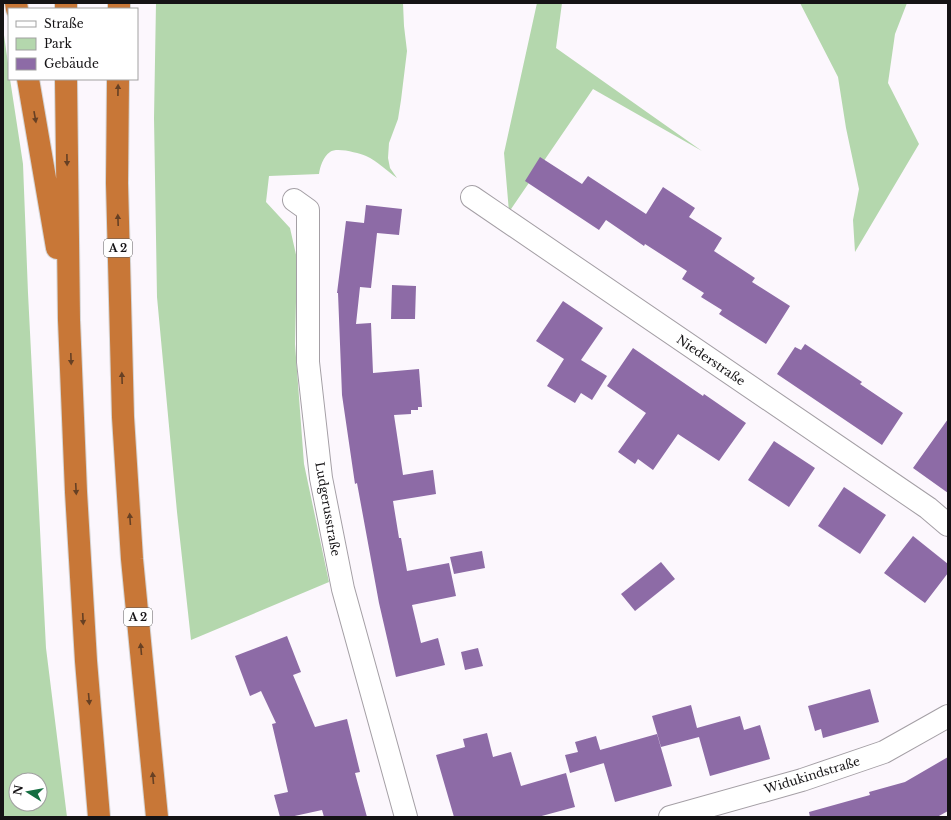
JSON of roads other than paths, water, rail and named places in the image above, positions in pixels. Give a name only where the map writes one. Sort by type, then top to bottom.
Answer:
[{"type":"highway","points":[[28,80],[69,320]]},
{"type":"highway","points":[[66,80],[69,320],[76,492],[85,653],[99,817]]},
{"type":"highway","name":"A 2","points":[[118,80],[117,183],[123,417],[132,559],[157,817]]},
{"type":"street","name":"Niederstraße","points":[[472,197],[928,508],[948,525]]},
{"type":"street","name":"Ludgerusstraße","points":[[294,200],[308,210],[308,362],[321,478],[343,589],[406,817]]},
{"type":"street","name":"Widukindstraße","points":[[670,817],[802,780],[884,752],[948,716]]}]
